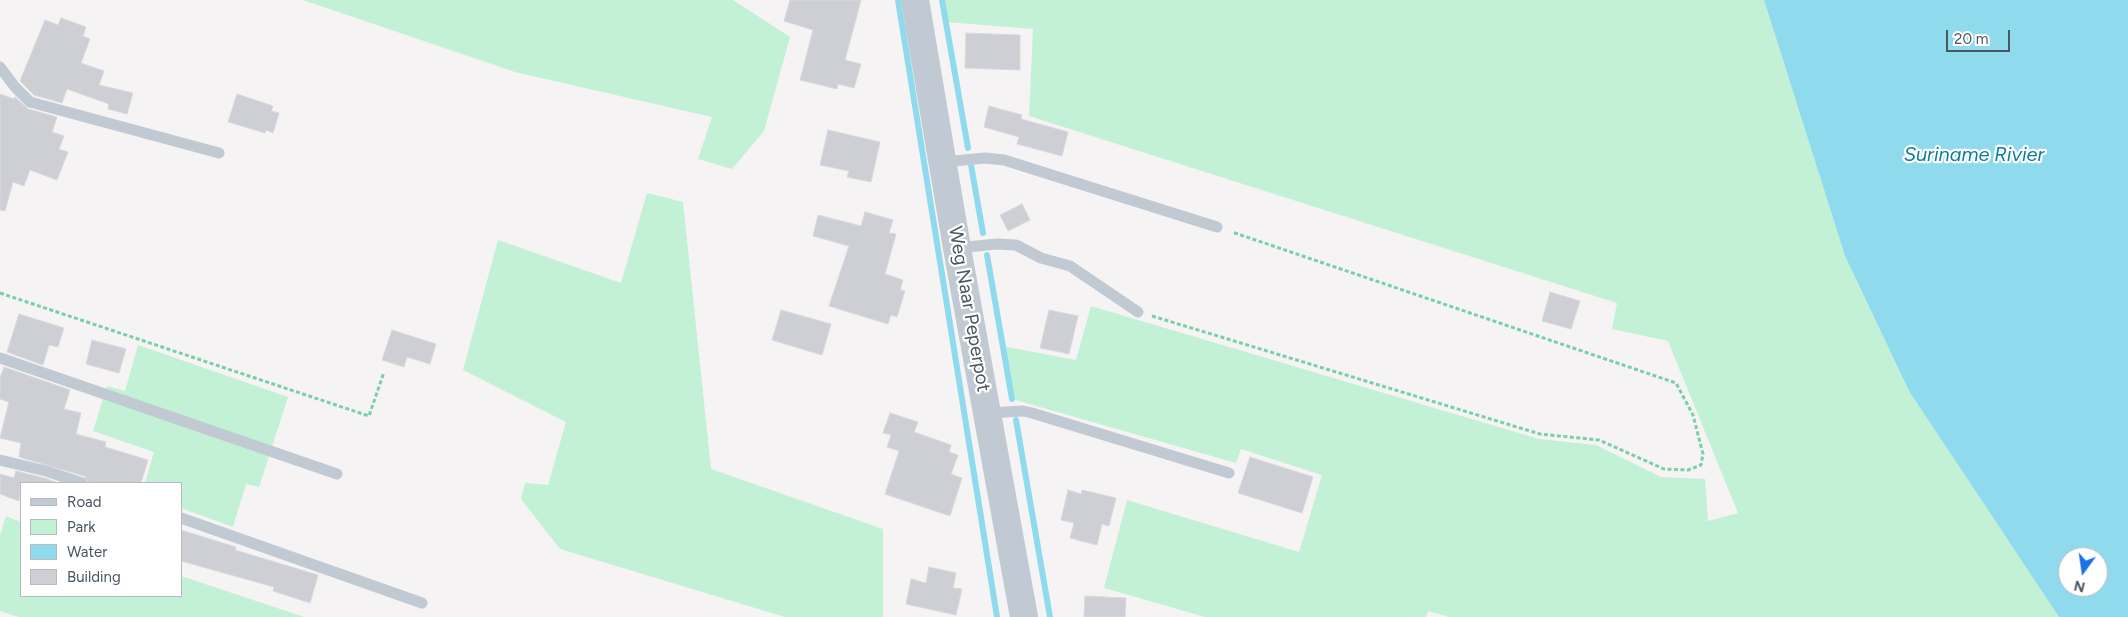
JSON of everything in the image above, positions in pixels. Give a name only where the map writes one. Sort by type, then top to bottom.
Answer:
[{"type":"street","name":"Weg Naar Peperpot","points":[[915,0],[957,248],[1024,617]]},
{"type":"lane","points":[[0,67],[15,87],[30,102],[219,153]]},
{"type":"lane","points":[[943,162],[985,158],[1004,160],[1217,227]]},
{"type":"lane","points":[[957,248],[997,244],[1016,245],[1041,258],[1070,266],[1138,312]]},
{"type":"lane","points":[[0,358],[337,474]]},
{"type":"lane","points":[[988,413],[1022,411],[1032,413],[1229,473]]},
{"type":"lane","points":[[0,460],[46,471],[79,482]]},
{"type":"lane","points":[[182,518],[422,603]]},
{"type":"path","points":[[1138,312],[1540,434],[1599,440],[1664,469],[1688,470],[1701,465],[1703,454],[1693,415],[1676,383],[1217,227]]},
{"type":"path","points":[[0,293],[368,416],[384,372]]},
{"type":"green space","points":[[303,0],[733,0],[790,37],[764,131],[732,169],[698,159],[712,117],[515,72]]},
{"type":"green space","points":[[942,0],[1764,0],[1845,256],[1909,391],[2059,617],[1449,617],[1428,611],[1426,617],[1205,617],[1104,588],[1127,500],[1299,552],[1322,475],[1241,449],[1236,463],[1012,399],[1002,346],[1076,360],[1091,306],[1539,439],[1596,445],[1661,477],[1705,479],[1708,521],[1738,513],[1668,341],[1612,329],[1617,303],[1029,116],[1033,29],[946,22]]},
{"type":"green space","points":[[647,193],[683,202],[711,469],[883,529],[883,617],[785,617],[560,549],[521,499],[525,483],[548,485],[566,422],[463,370],[498,240],[621,283]]},
{"type":"green space","points":[[138,345],[288,397],[259,487],[246,484],[233,527],[182,508],[182,482],[145,482],[154,452],[93,431],[107,386],[125,391]]},
{"type":"green space","points":[[6,516],[20,522],[20,597],[182,597],[182,576],[304,617],[19,617],[0,611],[0,535]]},
{"type":"water","name":"Suriname Rivier","points":[[1764,0],[2128,0],[2128,617],[2059,617],[1909,391],[1845,256]]},
{"type":"building","points":[[790,0],[861,0],[845,60],[861,64],[854,88],[838,84],[837,89],[800,80],[813,30],[784,21]]},
{"type":"building","points":[[61,18],[86,27],[83,36],[90,39],[81,63],[104,71],[99,85],[133,93],[127,114],[108,109],[109,104],[67,89],[62,103],[34,95],[20,81],[45,20],[58,25]]},
{"type":"building","points":[[966,33],[1020,35],[1020,70],[965,68]]},
{"type":"building","points":[[0,94],[14,99],[15,97],[28,109],[57,117],[52,132],[64,136],[59,149],[68,152],[57,180],[30,170],[24,186],[13,182],[5,211],[0,210]]},
{"type":"building","points":[[237,94],[273,106],[271,111],[279,113],[273,133],[266,130],[265,133],[228,122]]},
{"type":"building","points":[[989,106],[1022,115],[1021,119],[1068,132],[1062,156],[1017,144],[1019,137],[984,127]]},
{"type":"building","points":[[828,130],[880,142],[871,182],[847,177],[849,171],[820,165]]},
{"type":"building","points":[[1022,204],[1030,220],[1008,231],[1000,215]]},
{"type":"building","points":[[865,212],[893,220],[889,233],[896,234],[885,274],[903,280],[900,290],[905,291],[897,317],[891,315],[888,324],[829,306],[849,246],[813,236],[818,215],[861,226]]},
{"type":"building","points":[[1550,292],[1580,301],[1571,329],[1542,321]]},
{"type":"building","points":[[781,310],[831,324],[822,355],[772,340]]},
{"type":"building","points":[[1049,310],[1078,316],[1069,354],[1040,348]]},
{"type":"building","points":[[19,314],[64,328],[58,347],[49,345],[43,365],[7,352]]},
{"type":"building","points":[[392,330],[436,344],[430,364],[407,357],[404,367],[382,360]]},
{"type":"building","points":[[92,340],[126,349],[119,373],[86,364]]},
{"type":"building","points":[[4,367],[70,390],[64,409],[81,413],[76,434],[106,442],[105,447],[148,460],[141,482],[88,482],[84,476],[19,457],[21,443],[0,438],[9,402],[0,399],[0,378]]},
{"type":"building","points":[[890,413],[918,422],[914,432],[951,445],[949,452],[958,455],[951,474],[962,478],[950,516],[885,494],[899,451],[887,447],[891,435],[883,433]]},
{"type":"building","points":[[1250,457],[1313,477],[1302,513],[1238,493]]},
{"type":"building","points":[[16,471],[56,482],[20,482],[19,501],[0,494],[0,474],[14,478]]},
{"type":"building","points":[[1068,490],[1081,494],[1082,490],[1116,498],[1109,526],[1102,524],[1097,545],[1070,538],[1074,523],[1061,520]]},
{"type":"building","points":[[182,530],[236,547],[235,550],[318,575],[310,603],[273,591],[274,587],[182,561]]},
{"type":"building","points":[[929,567],[956,573],[953,588],[962,589],[956,615],[906,604],[911,579],[926,583]]},
{"type":"building","points":[[1085,596],[1126,598],[1125,617],[1084,617]]},
{"type":"waterway","points":[[898,0],[997,617]]},
{"type":"waterway","points":[[942,0],[968,148]]},
{"type":"waterway","points":[[971,165],[983,233]]},
{"type":"waterway","points":[[987,255],[1012,399]]},
{"type":"waterway","points":[[1016,420],[1050,617]]}]
